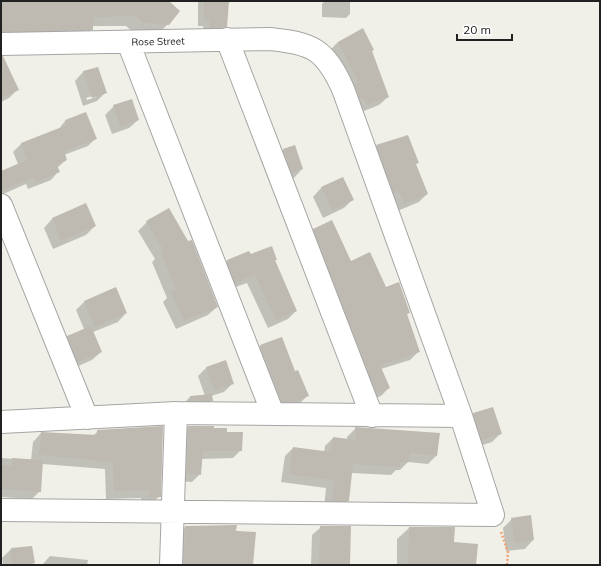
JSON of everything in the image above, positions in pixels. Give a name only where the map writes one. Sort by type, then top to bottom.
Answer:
[{"type":"street","points":[[227,39],[372,416]]},
{"type":"street","name":"Rose Street","points":[[1,44],[277,39],[297,42],[314,48],[325,58],[334,70],[343,89],[461,416]]},
{"type":"street","points":[[128,42],[273,414]]},
{"type":"street","points":[[1,205],[9,246],[87,418]]},
{"type":"street","points":[[171,565],[176,413]]},
{"type":"street","points":[[1,422],[176,413],[461,416],[493,515],[172,510],[1,510]]},
{"type":"path","points":[[493,515],[504,538],[508,552],[508,565]]},
{"type":"building","points":[[1,1],[169,1],[180,11],[169,25],[144,23],[136,16],[93,17],[93,30],[1,32]]},
{"type":"building","points":[[204,1],[229,1],[227,27],[210,28],[209,20],[204,20]]},
{"type":"building","points":[[363,28],[374,50],[372,51],[389,97],[367,105],[364,98],[360,99],[355,84],[359,83],[338,42]]},
{"type":"building","points":[[1,56],[3,56],[19,90],[1,98]]},
{"type":"building","points":[[98,67],[107,93],[92,98],[83,71]]},
{"type":"building","points":[[132,99],[139,120],[120,126],[113,105]]},
{"type":"building","points":[[86,112],[97,139],[64,151],[67,160],[57,165],[60,172],[36,182],[34,177],[1,191],[1,171],[27,160],[21,143],[67,125],[65,120]]},
{"type":"building","points":[[408,135],[419,163],[416,164],[428,194],[404,204],[399,192],[394,194],[376,145]]},
{"type":"building","points":[[295,145],[303,169],[292,173],[283,149]]},
{"type":"building","points":[[343,177],[354,200],[332,210],[321,187]]},
{"type":"building","points":[[86,203],[96,226],[61,241],[52,218]]},
{"type":"building","points":[[169,208],[188,241],[192,240],[218,307],[184,321],[171,292],[176,290],[161,252],[164,251],[146,221]]},
{"type":"building","points":[[332,220],[351,261],[370,252],[386,287],[399,282],[410,313],[407,314],[420,352],[380,365],[390,388],[377,394],[313,229]]},
{"type":"building","points":[[272,246],[277,260],[275,260],[297,311],[276,320],[255,275],[235,283],[227,260],[249,251],[251,254]]},
{"type":"building","points":[[116,287],[127,313],[95,327],[84,301]]},
{"type":"building","points":[[91,326],[102,352],[78,362],[67,336]]},
{"type":"building","points":[[282,337],[295,371],[298,370],[309,396],[295,402],[282,402],[260,345]]},
{"type":"building","points":[[226,360],[234,384],[214,390],[206,367]]},
{"type":"building","points":[[212,394],[213,401],[190,401],[190,396]]},
{"type":"building","points":[[493,407],[502,434],[482,440],[473,413]]},
{"type":"building","points":[[163,426],[161,497],[149,497],[149,490],[114,491],[113,462],[39,455],[41,432],[97,435],[97,430]]},
{"type":"building","points":[[188,426],[214,426],[214,428],[227,428],[227,432],[243,432],[242,451],[203,451],[201,475],[187,473]]},
{"type":"building","points":[[355,427],[440,433],[437,456],[410,453],[409,462],[400,462],[400,467],[353,464],[349,501],[332,501],[334,480],[289,474],[293,447],[331,452],[333,437],[356,440]]},
{"type":"building","points":[[12,458],[43,460],[41,492],[1,489],[1,465],[12,466]]},
{"type":"building","points":[[531,515],[534,540],[515,543],[511,518]]},
{"type":"building","points":[[237,525],[236,531],[256,532],[253,565],[184,565],[185,526]]},
{"type":"building","points":[[320,526],[351,526],[350,565],[319,565]]},
{"type":"building","points":[[409,527],[455,527],[454,542],[478,544],[476,565],[454,563],[454,565],[408,565]]},
{"type":"building","points":[[32,546],[35,563],[12,565],[11,548]]}]
